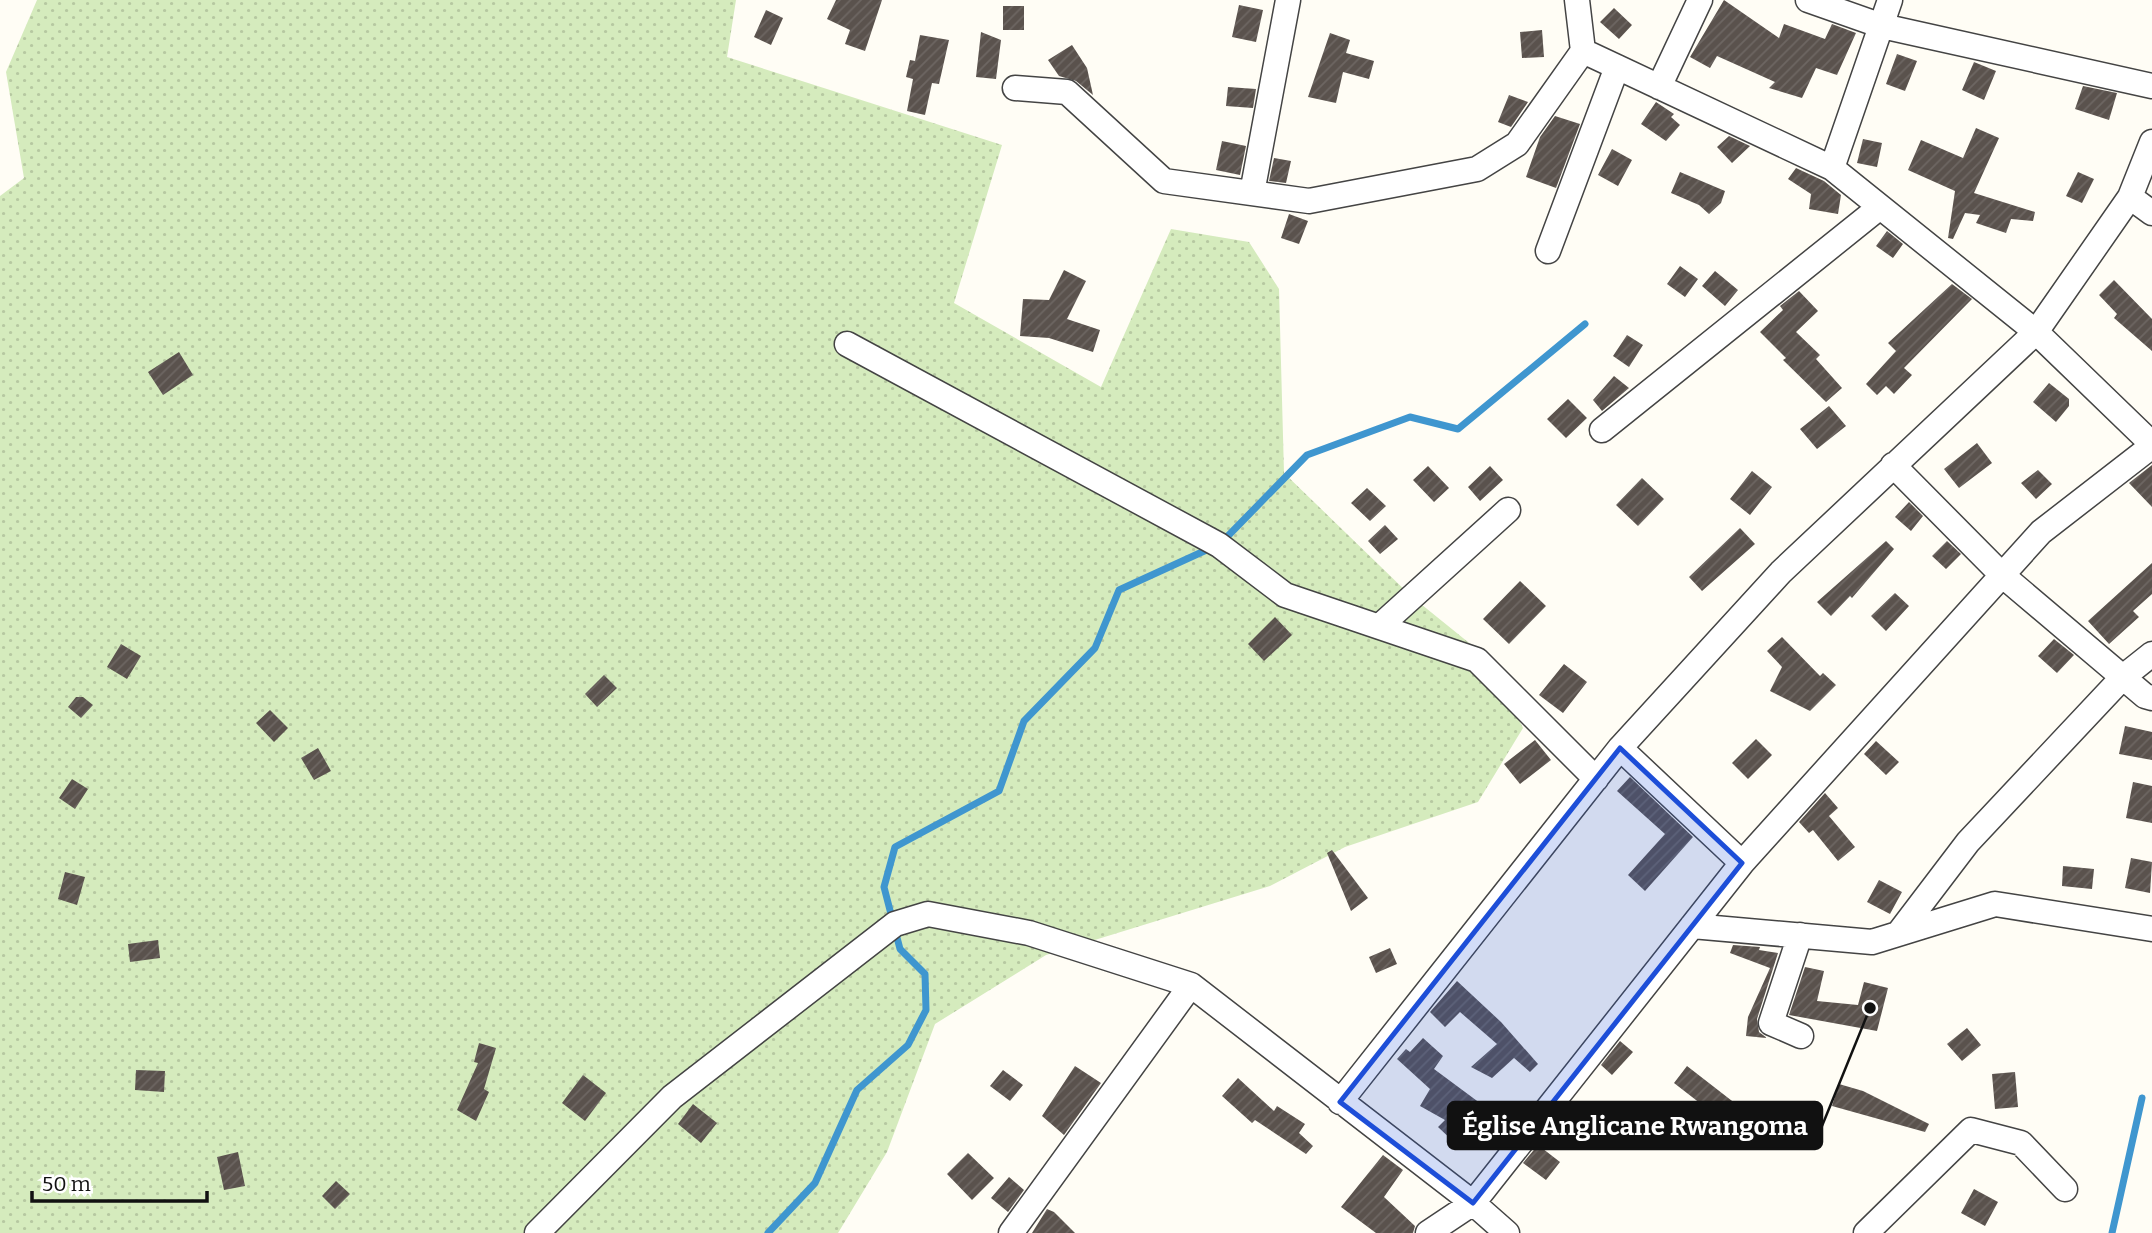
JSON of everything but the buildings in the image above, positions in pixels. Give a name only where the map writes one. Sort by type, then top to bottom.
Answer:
[{"type":"street","points":[[1252,193],[1288,0]]},
{"type":"street","points":[[1015,88],[1067,92],[1164,181],[1310,201],[1477,169],[1517,144],[1583,51],[1577,0]]},
{"type":"street","points":[[1659,87],[1700,0]]},
{"type":"street","points":[[1808,0],[1881,26],[2152,86]]},
{"type":"street","points":[[1832,169],[1890,0]]},
{"type":"street","points":[[1428,1233],[1473,1203],[1742,863],[2041,532],[2152,445],[2036,332],[1832,169],[1583,51]]},
{"type":"street","points":[[1548,251],[1617,67]]},
{"type":"street","points":[[1340,1102],[1620,748],[1781,572],[2036,332],[2130,197],[2152,142]]},
{"type":"street","points":[[2130,197],[2152,213]]},
{"type":"street","points":[[1602,430],[1880,207]]},
{"type":"street","points":[[847,344],[1219,545],[1285,594],[1477,660],[1596,779]]},
{"type":"street","points":[[1894,466],[2002,575],[2145,696],[2152,698]]},
{"type":"street","points":[[1380,626],[1508,510]]},
{"type":"street","points":[[1898,934],[1968,842],[2123,677],[2152,654]]},
{"type":"street","points":[[1620,748],[1742,863]]},
{"type":"street","points":[[1692,926],[1872,942],[1995,904],[2152,929]]},
{"type":"street","points":[[537,1233],[672,1097],[895,924],[928,914],[1029,933],[1191,985],[1473,1203],[1507,1233]]},
{"type":"street","points":[[1800,935],[1770,1023],[1801,1036]]},
{"type":"street","points":[[1011,1233],[1191,985]]},
{"type":"street","points":[[1866,1233],[1971,1130],[2021,1143],[2065,1189]]},
{"type":"highlighted area","points":[[1620,748],[1742,863],[1473,1203],[1340,1102]]},
{"type":"green space","points":[[37,0],[736,0],[727,57],[1002,145],[954,303],[1101,387],[1171,229],[1249,242],[1279,289],[1284,473],[1411,596],[1489,659],[1523,728],[1478,802],[1345,847],[1270,886],[1046,955],[935,1024],[887,1152],[838,1233],[0,1233],[0,196],[24,178],[6,72]]},
{"type":"waterway","points":[[1223,541],[1307,455],[1410,417],[1458,429],[1585,324]]},
{"type":"waterway","points":[[768,1233],[815,1183],[857,1090],[908,1045],[926,1010],[925,974],[900,949],[884,887],[895,847],[999,791],[1024,721],[1095,648],[1119,590],[1213,547]]},
{"type":"waterway","points":[[2112,1233],[2142,1098]]},
{"type":"place","name":"Église Anglicane Rwangoma","points":[[1870,1008]]}]
